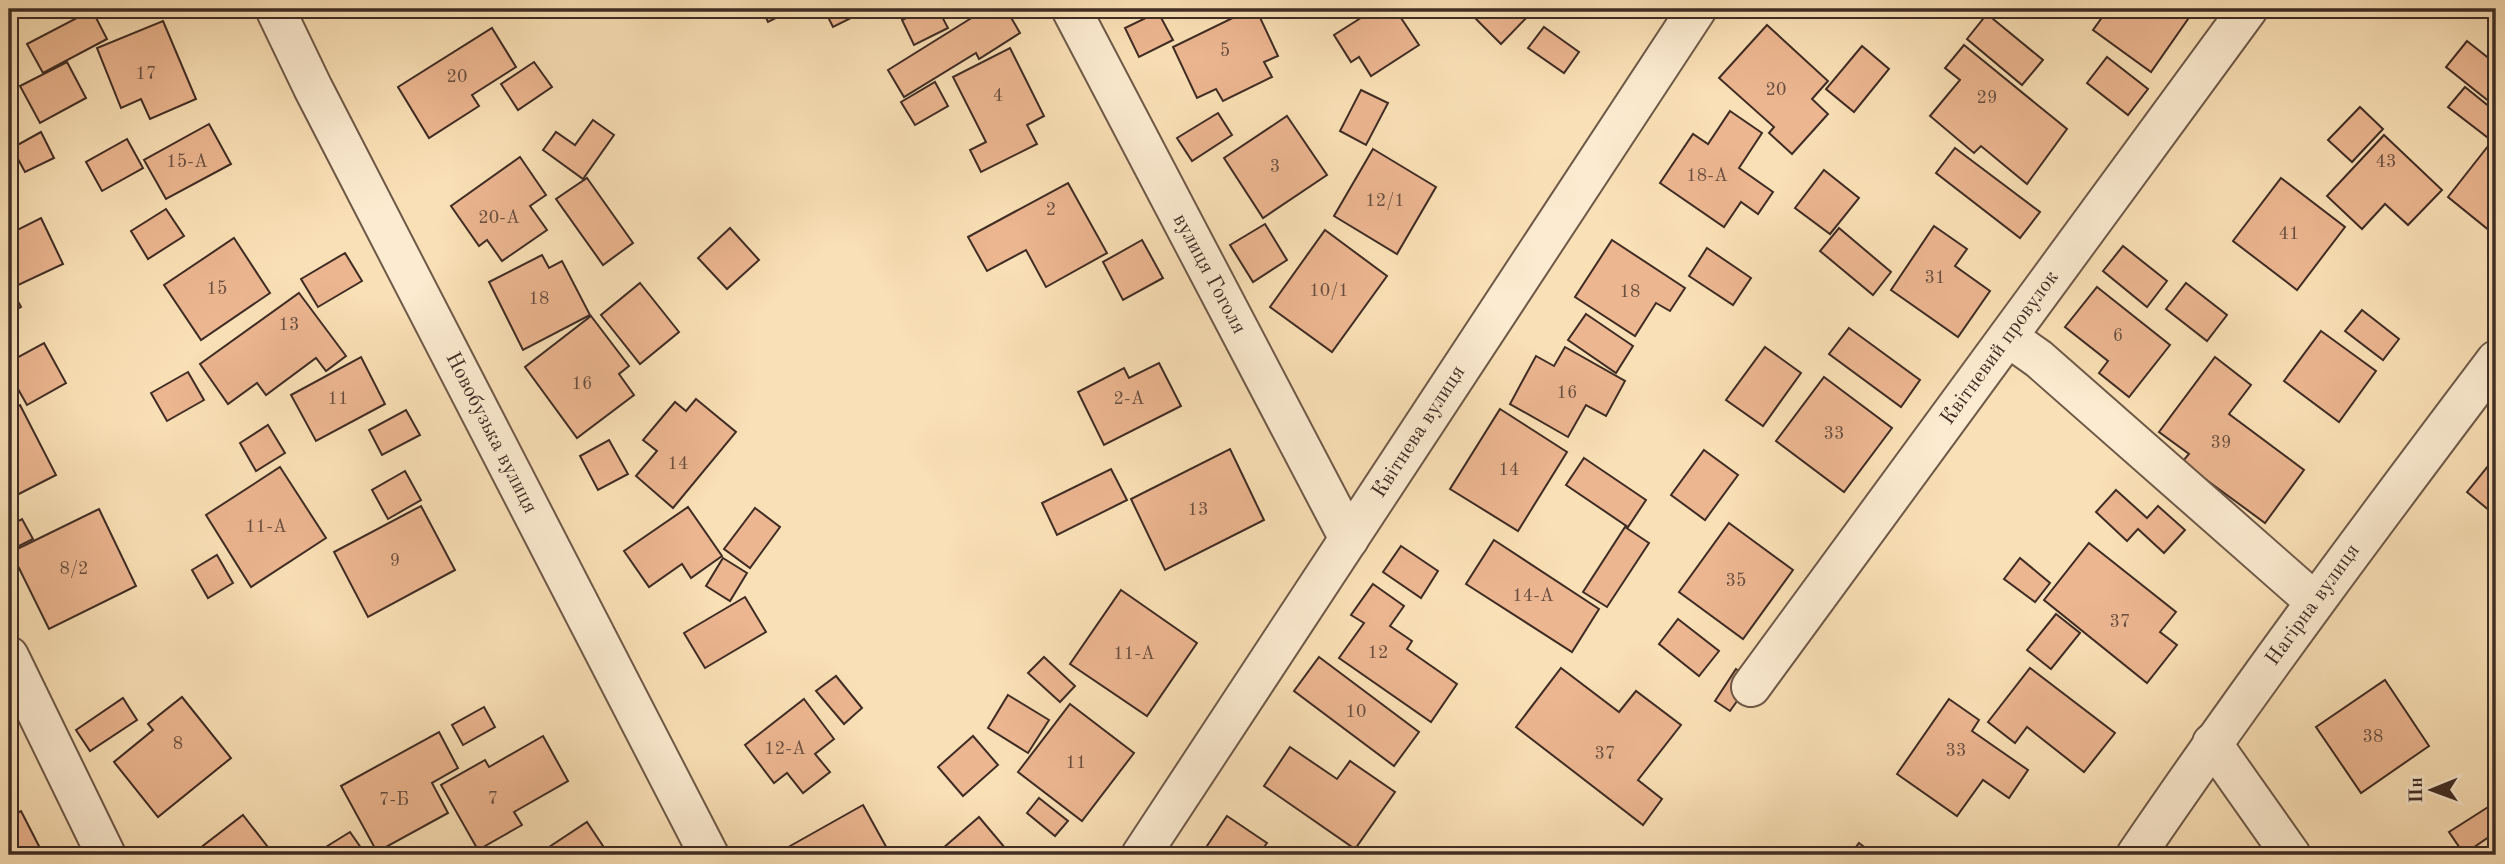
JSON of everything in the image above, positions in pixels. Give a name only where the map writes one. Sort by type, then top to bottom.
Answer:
[{"type":"street","name":"Новобузька вулиця","points":[[275,9],[319,100],[709,855]]},
{"type":"street","name":"вулиця Гоголя","points":[[1071,9],[1349,539]]},
{"type":"street","name":"Квітнева вулиця","points":[[1140,855],[1697,9]]},
{"type":"street","name":"Квітневий провулок","points":[[1751,687],[2248,9]]},
{"type":"street","points":[[2008,337],[2039,359],[2314,601]]},
{"type":"street","name":"Нагірна вулиця","points":[[2136,855],[2314,601],[2496,360]]},
{"type":"street","points":[[9,656],[106,855]]},
{"type":"street","points":[[2212,743],[2291,855]]},
{"type":"building","points":[[762,9],[794,9],[768,22]]},
{"type":"building","points":[[824,9],[864,9],[865,11],[833,27]]},
{"type":"building","points":[[925,9],[938,9],[948,28],[914,45],[902,20]]},
{"type":"building","points":[[986,9],[1006,9],[1020,33],[979,59],[976,53],[904,97],[888,70]]},
{"type":"building","points":[[1256,9],[1278,56],[1264,62],[1272,77],[1223,101],[1216,89],[1197,98],[1173,47]]},
{"type":"building","points":[[1375,9],[1395,9],[1419,45],[1371,76],[1359,57],[1351,62],[1334,35]]},
{"type":"building","points":[[1466,9],[1527,9],[1531,13],[1501,44]]},
{"type":"building","points":[[2108,9],[2195,9],[2151,72],[2093,30]]},
{"type":"building","points":[[92,10],[107,39],[43,73],[27,44]]},
{"type":"building","points":[[1158,12],[1173,40],[1139,57],[1125,28]]},
{"type":"building","points":[[1987,14],[2043,60],[2022,85],[1967,39]]},
{"type":"building","points":[[163,21],[196,99],[150,119],[141,99],[121,108],[97,48]]},
{"type":"building","points":[[1767,25],[1828,81],[1812,99],[1828,114],[1792,154],[1769,133],[1774,127],[1719,78]]},
{"type":"building","points":[[1544,27],[1579,52],[1564,73],[1528,48]]},
{"type":"building","points":[[492,28],[516,67],[472,95],[479,106],[429,138],[398,87]]},
{"type":"building","points":[[2467,41],[2496,64],[2496,107],[2446,67]]},
{"type":"building","points":[[1964,45],[2067,129],[2027,184],[1981,146],[1974,153],[1930,116],[1960,80],[1945,68]]},
{"type":"building","points":[[1862,46],[1889,69],[1854,112],[1826,89]]},
{"type":"building","points":[[1010,48],[1044,116],[1027,125],[1037,144],[981,172],[970,150],[986,142],[953,77]]},
{"type":"building","points":[[2107,57],[2148,89],[2128,115],[2087,83]]},
{"type":"building","points":[[67,62],[86,98],[40,123],[20,86]]},
{"type":"building","points":[[534,62],[552,87],[518,110],[501,84]]},
{"type":"building","points":[[935,82],[948,106],[915,125],[901,102]]},
{"type":"building","points":[[2465,87],[2496,112],[2496,224],[2490,231],[2448,197],[2492,141],[2448,107]]},
{"type":"building","points":[[1361,90],[1388,103],[1366,145],[1340,131]]},
{"type":"building","points":[[2360,107],[2383,129],[2352,162],[2328,140]]},
{"type":"building","points":[[1730,111],[1762,133],[1739,168],[1773,192],[1758,214],[1741,202],[1724,227],[1660,183],[1693,134],[1708,144]]},
{"type":"building","points":[[1218,113],[1232,135],[1192,161],[1177,138]]},
{"type":"building","points":[[1287,116],[1327,175],[1263,218],[1224,158]]},
{"type":"building","points":[[593,120],[614,135],[583,179],[543,150],[556,132],[575,145]]},
{"type":"building","points":[[209,124],[231,164],[166,199],[144,160]]},
{"type":"building","points":[[41,132],[54,158],[25,172],[12,148]]},
{"type":"building","points":[[2384,135],[2442,190],[2408,225],[2385,204],[2362,229],[2327,196]]},
{"type":"building","points":[[127,139],[143,168],[102,191],[86,162]]},
{"type":"building","points":[[1955,148],[2040,212],[2020,238],[1936,173]]},
{"type":"building","points":[[1373,149],[1436,187],[1397,254],[1334,216]]},
{"type":"building","points":[[520,157],[546,195],[530,206],[547,230],[502,261],[487,240],[479,246],[451,206]]},
{"type":"building","points":[[1824,170],[1859,198],[1830,234],[1795,208]]},
{"type":"building","points":[[587,178],[633,243],[603,265],[556,199]]},
{"type":"building","points":[[2281,178],[2345,227],[2297,290],[2233,241]]},
{"type":"building","points":[[1068,183],[1107,253],[1046,287],[1026,250],[987,271],[968,237]]},
{"type":"building","points":[[166,209],[184,236],[148,259],[131,231]]},
{"type":"building","points":[[41,218],[63,264],[14,287],[9,276],[9,234]]},
{"type":"building","points":[[1265,224],[1287,260],[1253,282],[1230,245]]},
{"type":"building","points":[[1934,226],[1967,249],[1955,266],[1990,291],[1958,337],[1891,290]]},
{"type":"building","points":[[730,228],[759,260],[727,289],[698,258]]},
{"type":"building","points":[[1839,228],[1891,272],[1873,295],[1820,251]]},
{"type":"building","points":[[1325,230],[1387,276],[1332,352],[1270,307]]},
{"type":"building","points":[[234,238],[270,293],[201,340],[164,285]]},
{"type":"building","points":[[1142,240],[1163,278],[1123,300],[1103,262]]},
{"type":"building","points":[[1612,240],[1685,288],[1670,311],[1656,303],[1635,336],[1575,297]]},
{"type":"building","points":[[2123,246],[2167,281],[2147,307],[2103,271]]},
{"type":"building","points":[[1707,248],[1751,278],[1733,305],[1689,276]]},
{"type":"building","points":[[345,253],[362,281],[318,307],[301,279]]},
{"type":"building","points":[[542,255],[549,268],[562,261],[590,315],[523,350],[489,282]]},
{"type":"building","points":[[640,283],[679,332],[640,364],[601,315]]},
{"type":"building","points":[[2186,283],[2227,315],[2207,341],[2166,309]]},
{"type":"building","points":[[9,285],[21,307],[9,314]]},
{"type":"building","points":[[2097,287],[2170,345],[2129,397],[2099,373],[2108,361],[2065,327]]},
{"type":"building","points":[[299,293],[346,356],[326,371],[316,358],[266,395],[257,383],[228,404],[200,364]]},
{"type":"building","points":[[2362,310],[2399,339],[2383,360],[2345,331]]},
{"type":"building","points":[[1586,314],[1633,346],[1616,373],[1568,340]]},
{"type":"building","points":[[591,316],[629,366],[619,374],[634,395],[577,438],[525,367]]},
{"type":"building","points":[[1849,328],[1920,380],[1901,407],[1829,354]]},
{"type":"building","points":[[2321,331],[2376,371],[2339,422],[2284,381]]},
{"type":"building","points":[[44,343],[66,383],[27,405],[9,373],[9,362]]},
{"type":"building","points":[[1565,347],[1625,381],[1606,416],[1586,405],[1568,437],[1510,404],[1536,356],[1554,366]]},
{"type":"building","points":[[1765,347],[1801,373],[1763,426],[1726,400]]},
{"type":"building","points":[[361,357],[385,404],[316,441],[291,395]]},
{"type":"building","points":[[2215,357],[2251,385],[2229,414],[2304,470],[2265,523],[2182,462],[2189,454],[2159,432]]},
{"type":"building","points":[[1159,363],[1181,406],[1104,445],[1078,392],[1124,368],[1129,378]]},
{"type":"building","points":[[188,372],[204,400],[167,421],[151,393]]},
{"type":"building","points":[[1824,377],[1892,428],[1844,492],[1776,441]]},
{"type":"building","points":[[696,399],[736,432],[673,508],[636,476],[657,451],[643,440],[675,402],[686,411]]},
{"type":"building","points":[[20,405],[56,475],[9,499],[9,411]]},
{"type":"building","points":[[1500,409],[1567,452],[1518,531],[1450,489]]},
{"type":"building","points":[[406,410],[420,435],[382,455],[369,430]]},
{"type":"building","points":[[268,425],[285,453],[256,471],[240,443]]},
{"type":"building","points":[[609,440],[628,474],[598,490],[580,456]]},
{"type":"building","points":[[1230,449],[1264,520],[1165,570],[1131,499]]},
{"type":"building","points":[[1704,450],[1738,475],[1705,520],[1671,495]]},
{"type":"building","points":[[2496,456],[2496,516],[2467,492]]},
{"type":"building","points":[[1584,458],[1646,500],[1628,527],[1566,485]]},
{"type":"building","points":[[280,467],[326,538],[251,587],[206,515]]},
{"type":"building","points":[[1111,469],[1127,500],[1057,535],[1042,503]]},
{"type":"building","points":[[405,471],[421,500],[388,519],[372,490]]},
{"type":"building","points":[[2116,490],[2147,518],[2158,506],[2185,530],[2164,553],[2138,529],[2127,541],[2096,512]]},
{"type":"building","points":[[421,506],[455,570],[368,617],[334,552]]},
{"type":"building","points":[[688,507],[722,556],[691,578],[682,564],[649,587],[624,551]]},
{"type":"building","points":[[755,508],[780,527],[750,568],[724,549]]},
{"type":"building","points":[[99,509],[136,586],[49,629],[11,552]]},
{"type":"building","points":[[22,519],[33,539],[9,551],[9,526]]},
{"type":"building","points":[[1729,523],[1793,570],[1743,639],[1679,592]]},
{"type":"building","points":[[1625,527],[1649,543],[1607,607],[1583,592]]},
{"type":"building","points":[[1494,540],[1599,609],[1572,652],[1466,584]]},
{"type":"building","points":[[2089,543],[2176,612],[2160,632],[2177,645],[2147,683],[2044,600]]},
{"type":"building","points":[[1401,546],[1438,571],[1421,598],[1383,572]]},
{"type":"building","points":[[217,555],[233,583],[208,598],[192,570]]},
{"type":"building","points":[[723,558],[747,573],[730,601],[706,586]]},
{"type":"building","points":[[2020,558],[2050,583],[2035,602],[2004,579]]},
{"type":"building","points":[[1373,584],[1404,606],[1390,626],[1412,641],[1407,649],[1457,684],[1431,722],[1339,658],[1364,623],[1351,615]]},
{"type":"building","points":[[1121,590],[1197,643],[1147,716],[1070,664]]},
{"type":"building","points":[[745,597],[766,632],[705,668],[684,633]]},
{"type":"building","points":[[2056,614],[2080,633],[2051,669],[2027,650]]},
{"type":"building","points":[[1678,619],[1719,651],[1699,676],[1659,644]]},
{"type":"building","points":[[1044,657],[1075,686],[1060,702],[1028,673]]},
{"type":"building","points":[[1319,657],[1419,732],[1394,766],[1294,691]]},
{"type":"building","points":[[1561,668],[1619,712],[1636,691],[1681,725],[1638,780],[1662,799],[1643,825],[1516,727]]},
{"type":"building","points":[[2030,668],[2115,733],[2084,772],[2027,727],[2015,743],[1988,722]]},
{"type":"building","points":[[1736,669],[1752,680],[1730,711],[1715,701]]},
{"type":"building","points":[[836,676],[862,708],[844,724],[816,691]]},
{"type":"building","points":[[2385,680],[2429,746],[2361,793],[2316,727]]},
{"type":"building","points":[[1008,695],[1049,720],[1028,753],[988,728]]},
{"type":"building","points":[[182,697],[231,758],[158,817],[114,762],[153,730],[148,724]]},
{"type":"building","points":[[123,698],[137,720],[90,751],[76,730]]},
{"type":"building","points":[[804,699],[834,739],[815,754],[830,772],[803,793],[787,773],[774,783],[745,745]]},
{"type":"building","points":[[1949,699],[1979,720],[1972,731],[2028,770],[2009,798],[1983,780],[1957,816],[1897,774]]},
{"type":"building","points":[[1070,704],[1134,753],[1082,821],[1018,772]]},
{"type":"building","points":[[484,707],[495,727],[463,745],[452,725]]},
{"type":"building","points":[[439,732],[458,768],[432,783],[448,813],[377,852],[341,786]]},
{"type":"building","points":[[543,736],[568,781],[514,812],[522,825],[478,850],[441,785],[485,760],[489,767]]},
{"type":"building","points":[[973,736],[998,765],[963,796],[938,767]]},
{"type":"building","points":[[1290,747],[1337,779],[1350,761],[1395,792],[1355,849],[1264,786]]},
{"type":"building","points":[[1039,798],[1068,821],[1055,836],[1027,813]]},
{"type":"building","points":[[2496,802],[2496,832],[2464,854],[2449,832]]},
{"type":"building","points":[[863,805],[889,852],[882,855],[786,855],[783,850]]},
{"type":"building","points":[[21,811],[43,854],[9,855],[9,817]]},
{"type":"building","points":[[243,815],[274,855],[191,855]]},
{"type":"building","points":[[1227,816],[1267,843],[1258,855],[1201,855]]},
{"type":"building","points":[[979,817],[1011,855],[935,855]]},
{"type":"building","points":[[587,822],[609,855],[537,855]]},
{"type":"building","points":[[350,832],[366,855],[313,855]]},
{"type":"building","points":[[1859,843],[1875,855],[1850,855]]},
{"type":"building","points":[[902,848],[906,855],[889,855]]}]
